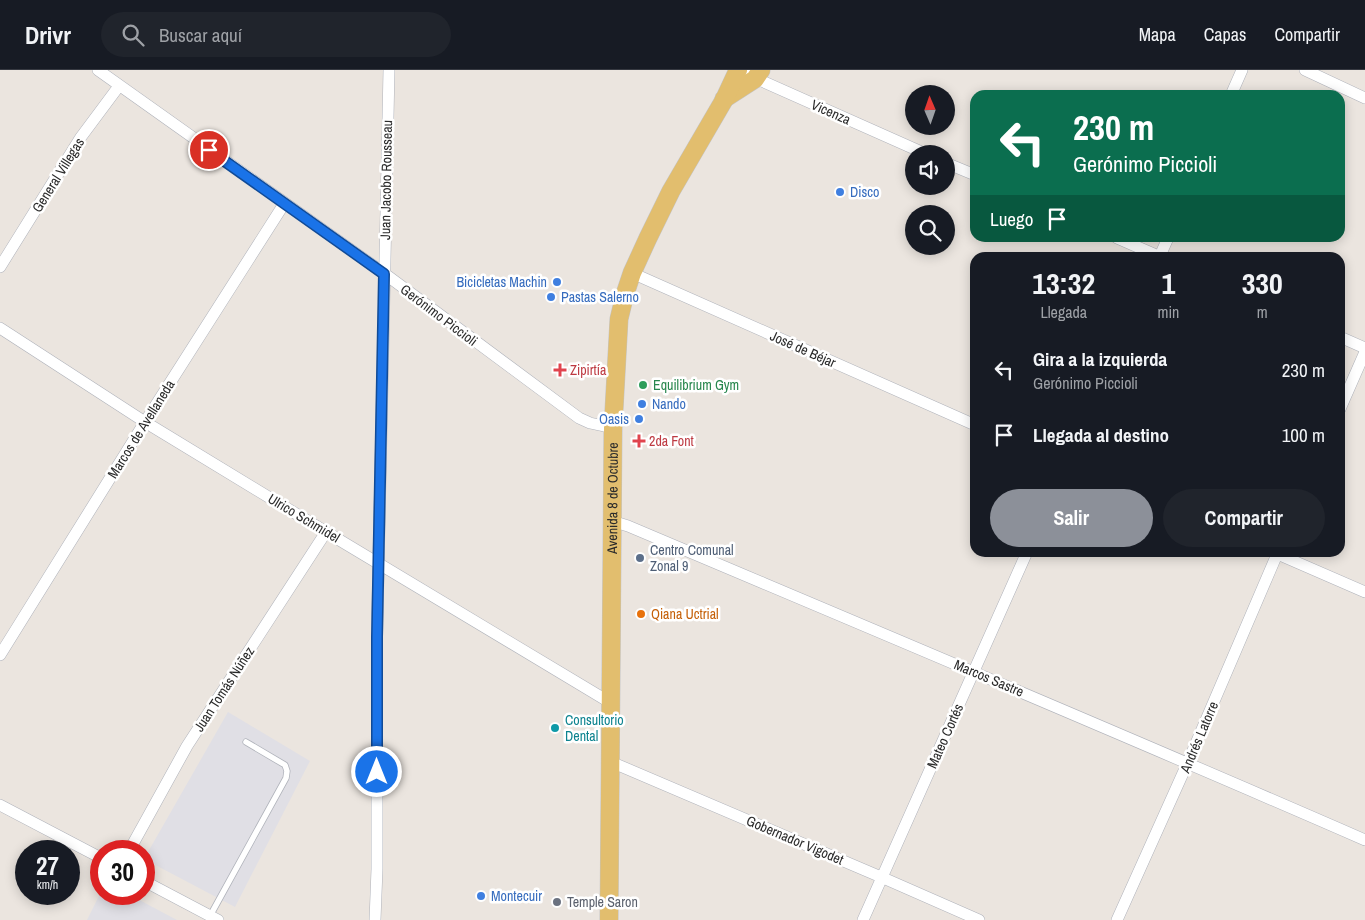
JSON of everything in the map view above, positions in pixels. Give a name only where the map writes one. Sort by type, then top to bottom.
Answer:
[{"type":"main road","name":"Avenida 8 de Octubre","points":[[609,920],[613,428],[619,319],[632,273],[671,191],[724,100],[737,70]]},
{"type":"main road","name":"Avenida 8 de Octubre","points":[[724,100],[758,75]]},
{"type":"street","name":"Gerónimo Piccioli","points":[[98,70],[384,274],[579,418],[590,423],[613,428]]},
{"type":"street","name":"Juan Jacobo Rousseau","points":[[375,920],[377,869],[378,563],[388,70]]},
{"type":"street","name":"Vicenza","points":[[737,70],[758,75],[907,145]]},
{"type":"street","points":[[1233,90],[1242,70]]},
{"type":"street","points":[[1305,70],[1365,98]]},
{"type":"street","name":"General Villegas","points":[[0,267],[81,137],[119,86]]},
{"type":"street","points":[[955,167],[970,173]]},
{"type":"street","name":"Marcos de Avellaneda","points":[[0,655],[284,204]]},
{"type":"street","points":[[1126,242],[1149,252]]},
{"type":"street","name":"José de Béjar","points":[[632,273],[970,423]]},
{"type":"street","name":"Ulrico Schmidel","points":[[0,328],[145,422],[611,703]]},
{"type":"street","points":[[1345,338],[1365,348]]},
{"type":"street","points":[[1345,398],[1365,352]]},
{"type":"street","name":"Marcos Sastre","points":[[612,521],[1188,762],[1365,840]]},
{"type":"street","name":"Juan Tomás Núñez","points":[[135,840],[187,746],[326,532]]},
{"type":"street","name":"Mateo Cortés","points":[[863,920],[1025,557]]},
{"type":"street","name":"Andrés Latorre","points":[[1117,920],[1188,762],[1274,557]]},
{"type":"street","points":[[1285,557],[1365,592]]},
{"type":"street","name":"Gobernador Vigodet","points":[[611,762],[882,876],[979,920]]},
{"type":"street","points":[[0,805],[90,852]]},
{"type":"street","points":[[155,887],[214,918]]},
{"type":"lane","points":[[214,918],[286,778],[287,771],[285,765],[246,742]]},
{"type":"shaded area","points":[[228,712],[310,761],[235,907],[155,865],[155,840]]},
{"type":"shaded area","points":[[94,905],[149,905],[177,920],[87,920]]},
{"type":"place","name":"Disco","points":[[840,192]]},
{"type":"place","name":"Bicicletas Machin","points":[[557,282]]},
{"type":"place","name":"Pastas Salerno","points":[[551,297]]},
{"type":"place","name":"Zipirtía","points":[[560,370]]},
{"type":"place","name":"Equilibrium Gym","points":[[643,385]]},
{"type":"place","name":"Nando","points":[[642,404]]},
{"type":"place","name":"Oasis","points":[[639,419]]},
{"type":"place","name":"2da Font","points":[[639,441]]},
{"type":"place","name":"Centro Comunal Zonal 9","points":[[640,558]]},
{"type":"place","name":"Qiana Uctrial","points":[[641,614]]},
{"type":"place","name":"Consultorio Dental","points":[[555,728]]},
{"type":"place","name":"Montecuir","points":[[481,896]]},
{"type":"place","name":"Temple Saron","points":[[557,902]]},
{"type":"route","points":[[209,150],[384,274],[377,637],[377,772]]}]
